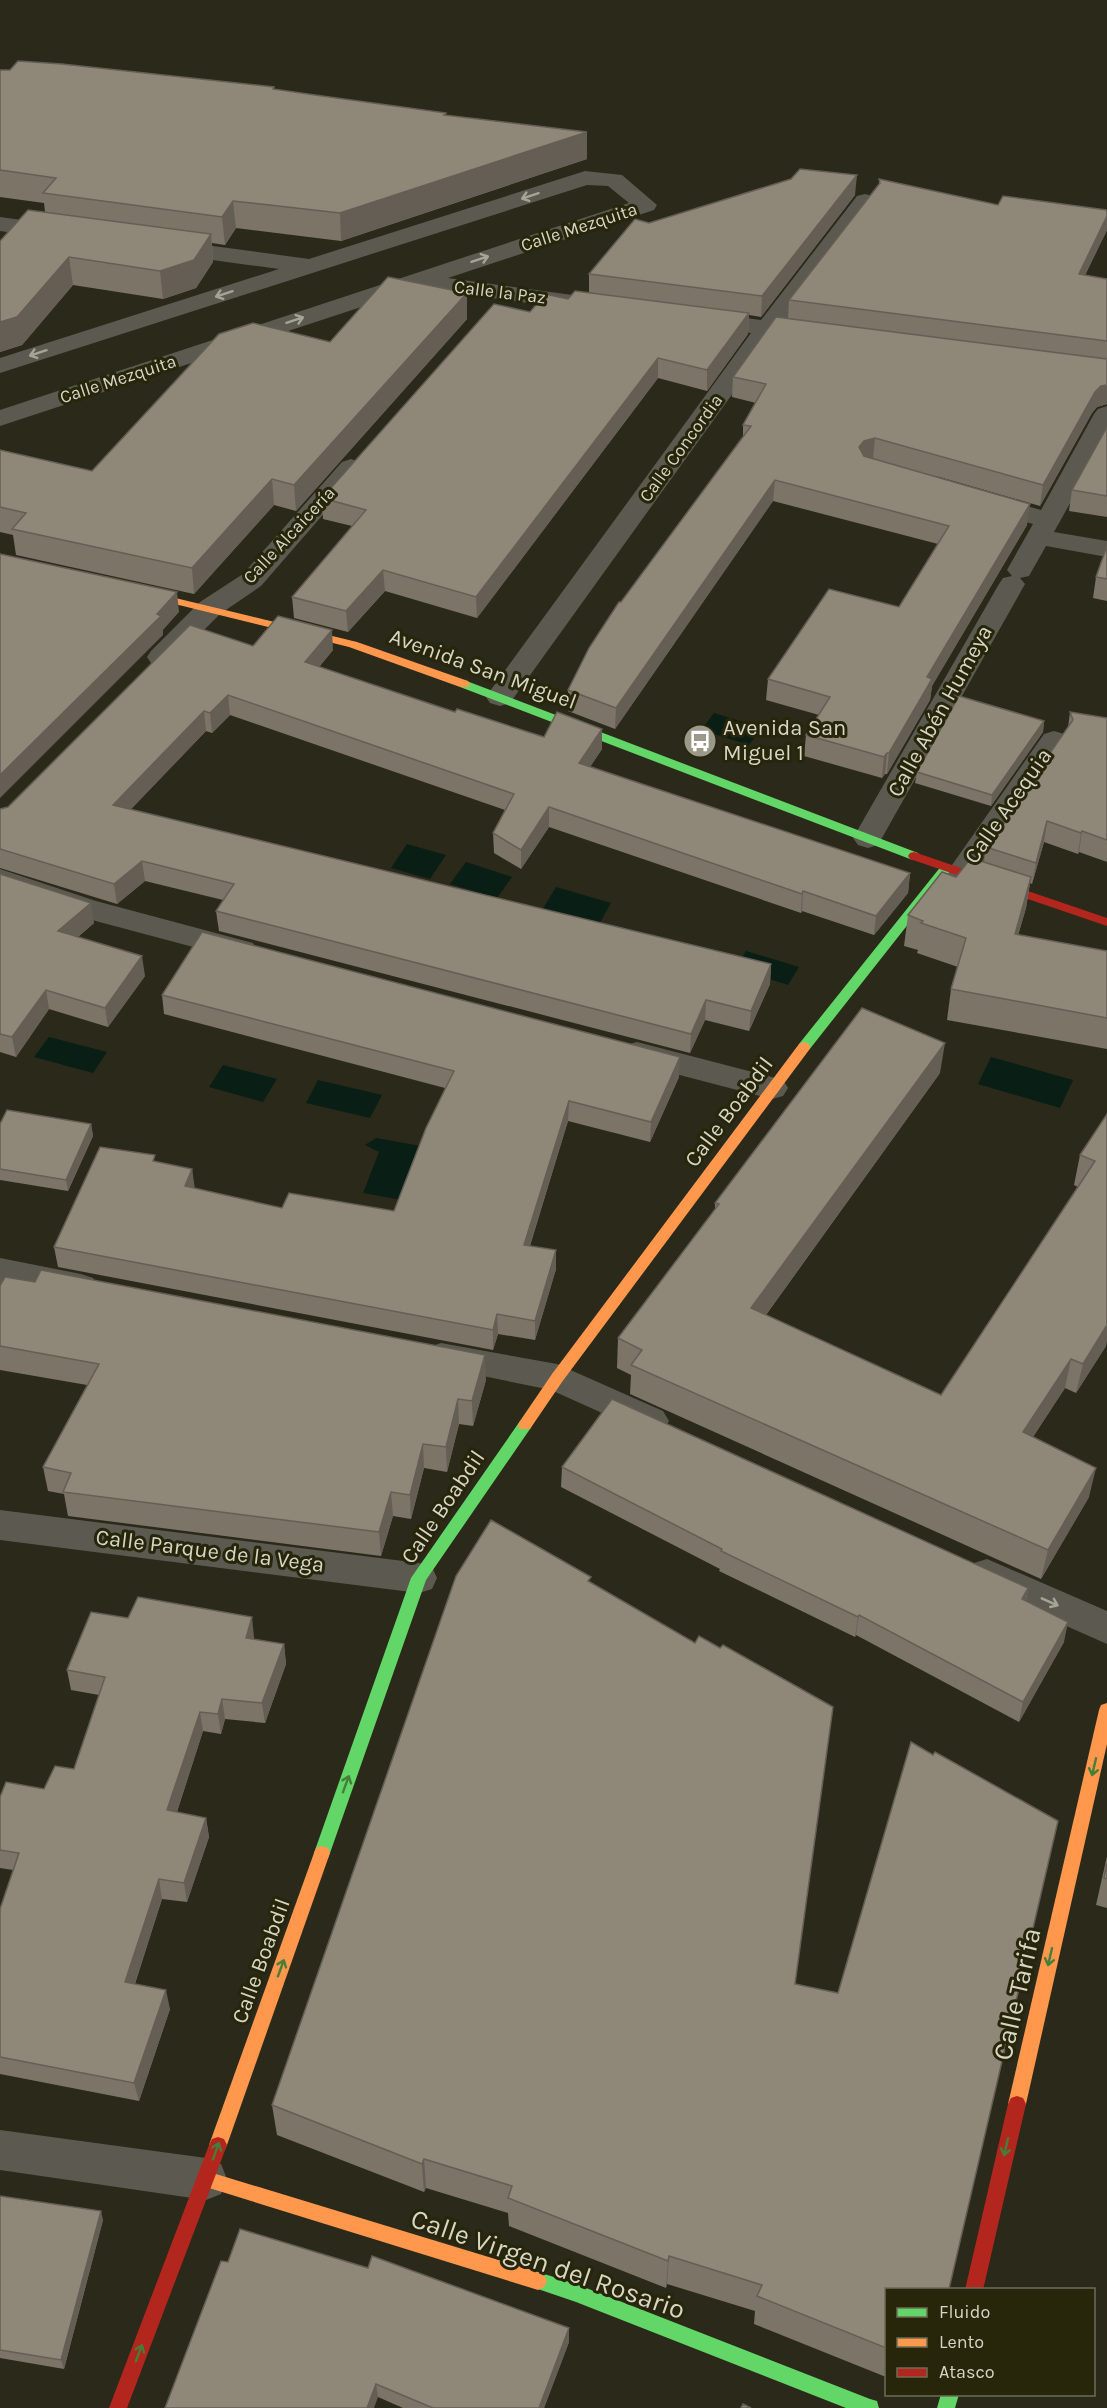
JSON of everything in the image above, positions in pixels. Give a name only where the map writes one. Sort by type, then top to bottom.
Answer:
[{"type":"street","name":"Calle Mezquita","points":[[0,366],[585,178],[614,180],[646,205],[0,418]]},
{"type":"street","name":"Calle Concordia","points":[[500,697],[767,328],[865,201]]},
{"type":"street","points":[[0,224],[81,235]]},
{"type":"street","name":"Calle la Paz","points":[[150,244],[414,281],[498,302],[608,307]]},
{"type":"street","points":[[676,316],[838,337]]},
{"type":"street","name":"Calle Abén Humeya","points":[[868,838],[1107,414]]},
{"type":"street","name":"Calle Alcaicería","points":[[143,675],[210,608],[252,580],[371,445]]},
{"type":"street","points":[[960,495],[1044,529],[1107,549]]},
{"type":"street","name":"Avenida San Miguel","points":[[117,587],[353,644],[500,697],[954,870],[1107,922]]},
{"type":"street","name":"Calle Acequia","points":[[954,870],[1054,740]]},
{"type":"street","name":"Calle Boabdil","points":[[118,2408],[206,2179],[419,1578],[557,1378],[772,1088],[954,870]]},
{"type":"street","points":[[0,879],[88,909],[273,958]]},
{"type":"street","points":[[610,1046],[772,1088]]},
{"type":"street","points":[[0,1271],[116,1293]]},
{"type":"street","points":[[406,1349],[557,1378],[675,1432]]},
{"type":"street","name":"Calle Parque de la Vega","points":[[0,1525],[419,1578]]},
{"type":"street","points":[[956,1560],[1107,1628]]},
{"type":"street","name":"Calle Tarifa","points":[[974,2288],[1107,1710]]},
{"type":"street","points":[[0,2150],[206,2179]]},
{"type":"street","name":"Calle Virgen del Rosario","points":[[206,2179],[576,2293],[870,2408]]},
{"type":"shaded area","points":[[714,713],[762,728],[749,745],[701,730]]},
{"type":"shaded area","points":[[407,844],[446,855],[430,879],[391,868]]},
{"type":"shaded area","points":[[466,862],[512,877],[497,898],[450,884]]},
{"type":"shaded area","points":[[556,887],[611,903],[597,928],[541,912]]},
{"type":"shaded area","points":[[746,951],[799,967],[788,985],[736,968]]},
{"type":"shaded area","points":[[49,1037],[107,1052],[93,1073],[34,1057]]},
{"type":"shaded area","points":[[991,1057],[1073,1080],[1060,1108],[978,1084]]},
{"type":"shaded area","points":[[223,1065],[277,1079],[263,1102],[209,1087]]},
{"type":"shaded area","points":[[318,1080],[382,1095],[370,1118],[306,1103]]},
{"type":"shaded area","points":[[376,1138],[427,1147],[407,1201],[363,1193],[379,1152],[365,1145]]},
{"type":"building","points":[[18,61],[274,87],[273,89],[446,113],[444,115],[587,132],[340,213],[233,201],[222,217],[43,193],[56,178],[0,170],[0,70],[10,70]]},
{"type":"building","points":[[800,169],[857,175],[762,296],[589,274],[635,219],[649,223],[791,179]]},
{"type":"building","points":[[879,179],[998,205],[1003,196],[1107,210],[1107,216],[1079,274],[1107,279],[1107,341],[789,300],[880,183]]},
{"type":"building","points":[[28,210],[211,234],[194,260],[160,271],[69,257],[17,317],[0,322],[0,241]]},
{"type":"building","points":[[388,277],[467,293],[294,485],[272,479],[192,568],[12,529],[26,513],[0,507],[0,450],[92,471],[219,334],[253,323],[330,342]]},
{"type":"building","points":[[575,291],[749,313],[707,370],[658,358],[476,597],[383,570],[346,611],[292,597],[366,510],[322,498],[494,304],[530,312],[545,294],[568,299]]},
{"type":"building","points":[[776,317],[1107,359],[1107,385],[1101,386],[1095,392],[1043,485],[875,438],[864,441],[859,447],[864,456],[1030,504],[927,677],[932,679],[889,753],[884,757],[806,735],[830,697],[768,679],[829,589],[899,607],[949,526],[775,480],[616,708],[568,690],[589,648],[619,602],[751,426],[743,425],[766,384],[733,377]]},
{"type":"building","points":[[1107,427],[1107,496],[1072,490]]},
{"type":"building","points":[[1107,546],[1107,579],[1096,577]]},
{"type":"building","points":[[0,554],[177,592],[157,614],[161,616],[0,775]]},
{"type":"building","points":[[278,616],[332,630],[305,662],[455,712],[457,709],[544,737],[557,712],[602,729],[579,763],[910,873],[876,916],[803,891],[802,894],[549,807],[521,850],[493,833],[514,794],[228,695],[210,713],[204,711],[113,805],[771,964],[751,1011],[706,1000],[691,1034],[216,911],[234,884],[142,861],[114,884],[0,849],[0,809],[8,807],[190,625],[253,646]]},
{"type":"building","points":[[959,696],[1044,721],[992,795],[917,772]]},
{"type":"building","points":[[1070,712],[1107,718],[1107,840],[1047,821],[1036,863],[986,847],[1017,806],[1014,805],[1073,720]]},
{"type":"building","points":[[971,858],[1031,877],[1015,934],[1107,951],[1107,1018],[951,989],[966,938],[921,923],[923,921],[908,915],[942,872],[956,877]]},
{"type":"building","points":[[0,874],[91,903],[58,931],[142,956],[105,1008],[46,990],[12,1037],[0,1034]]},
{"type":"building","points":[[202,932],[680,1057],[651,1122],[569,1101],[524,1245],[556,1250],[535,1321],[497,1314],[493,1330],[54,1247],[100,1147],[155,1155],[153,1161],[192,1169],[185,1186],[282,1208],[289,1193],[394,1211],[426,1128],[454,1071],[162,995]]},
{"type":"building","points":[[862,1008],[945,1043],[751,1308],[941,1395],[1095,1161],[1080,1155],[1107,1114],[1107,1325],[1083,1364],[1071,1359],[1023,1432],[1096,1468],[1048,1550],[631,1365],[642,1350],[618,1338],[719,1204],[715,1203]]},
{"type":"building","points":[[7,1110],[91,1124],[66,1180],[0,1169],[0,1124]]},
{"type":"building","points":[[41,1270],[485,1355],[472,1401],[458,1399],[446,1447],[423,1444],[410,1495],[391,1492],[379,1532],[63,1492],[71,1473],[43,1467],[99,1364],[0,1346],[0,1286],[5,1277],[35,1282]]},
{"type":"building","points":[[612,1399],[1028,1588],[1022,1599],[1068,1622],[1023,1702],[859,1615],[858,1617],[721,1551],[722,1549],[562,1467]]},
{"type":"building","points":[[491,1520],[591,1577],[588,1581],[695,1643],[699,1636],[720,1648],[723,1645],[833,1707],[795,1984],[838,1993],[911,1742],[933,1755],[935,1752],[1058,1821],[949,2288],[885,2288],[885,2348],[757,2296],[762,2285],[669,2256],[668,2261],[508,2198],[512,2186],[424,2159],[422,2164],[272,2105],[456,1576]]},
{"type":"building","points":[[138,1597],[252,1617],[246,1638],[284,1644],[262,1703],[222,1699],[218,1714],[200,1712],[167,1810],[206,1818],[184,1883],[159,1879],[125,1982],[166,1990],[134,2083],[0,2057],[0,1909],[19,1853],[0,1850],[0,1797],[6,1782],[44,1789],[55,1766],[74,1769],[105,1677],[67,1670],[91,1612],[128,1618]]},
{"type":"building","points":[[1107,1863],[1107,1879],[1104,1878]]},
{"type":"building","points":[[0,2196],[101,2211],[61,2360],[0,2350]]},
{"type":"building","points":[[240,2229],[368,2268],[372,2256],[569,2328],[539,2408],[433,2408],[376,2384],[367,2408],[165,2408],[221,2261],[228,2262]]},
{"type":"traffic: fast","points":[[464,684],[914,856]]},
{"type":"traffic: fast","points":[[804,1047],[946,868]]},
{"type":"traffic: fast","points":[[322,1853],[419,1578],[525,1425]]},
{"type":"traffic: fast","points":[[538,2281],[576,2293],[870,2408]]},
{"type":"traffic: fast","points":[[946,2408],[949,2396]]},
{"type":"traffic: slow","points":[[134,591],[353,644],[464,684]]},
{"type":"traffic: slow","points":[[525,1425],[557,1378],[804,1047]]},
{"type":"traffic: slow","points":[[1017,2104],[1107,1710]]},
{"type":"traffic: slow","points":[[218,2145],[322,1853]]},
{"type":"traffic: slow","points":[[206,2179],[538,2281]]},
{"type":"traffic: jam","points":[[914,856],[1107,922]]},
{"type":"traffic: jam","points":[[974,2288],[1017,2104]]},
{"type":"traffic: jam","points":[[118,2408],[218,2145]]},
{"type":"place","name":"Avenida San Miguel 1","points":[[700,741]]}]
